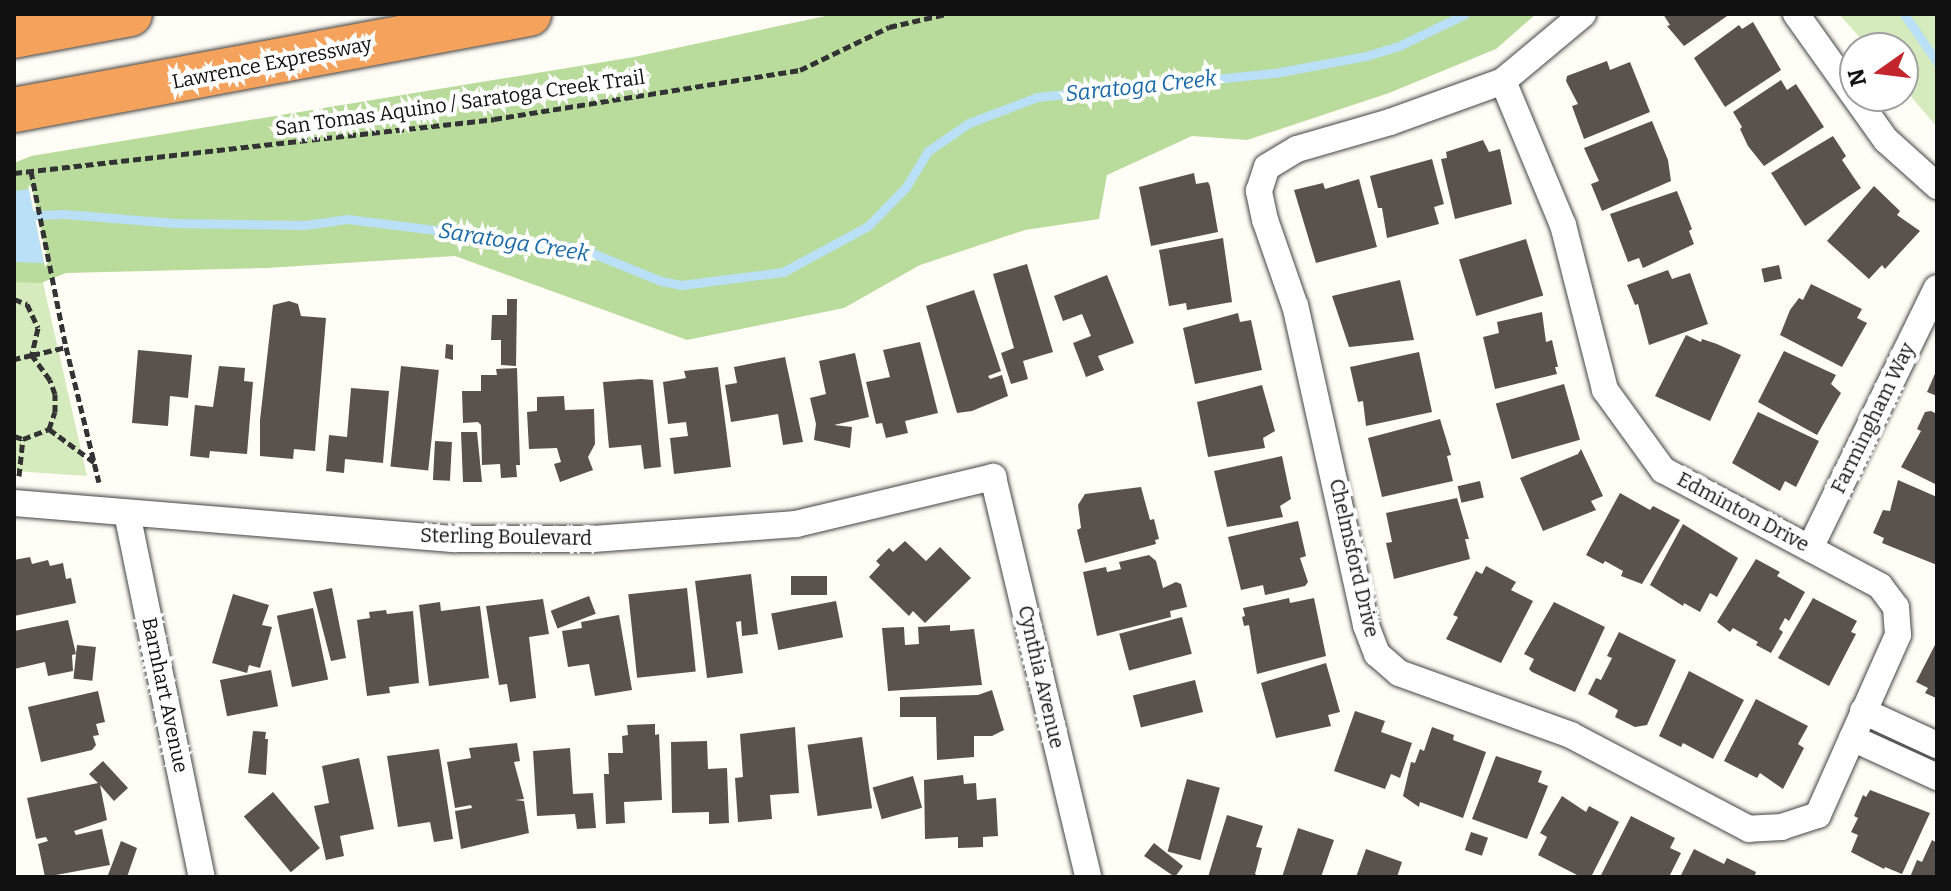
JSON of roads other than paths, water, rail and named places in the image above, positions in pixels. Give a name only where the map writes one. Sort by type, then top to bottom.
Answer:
[{"type":"highway","points":[[14,36],[130,14]]},
{"type":"highway","name":"Lawrence Expressway","points":[[14,110],[529,14]]},
{"type":"street","name":"Chelmsford Drive","points":[[1583,14],[1503,81],[1390,122],[1297,149],[1267,167],[1259,191],[1265,220],[1295,306],[1366,625],[1377,654],[1399,673],[1571,735],[1749,829],[1782,827],[1818,815],[1852,738]]},
{"type":"street","points":[[1796,14],[1886,140],[1937,186]]},
{"type":"street","name":"Edminton Drive","points":[[1503,81],[1563,225],[1605,390],[1663,470],[1880,586],[1896,607],[1898,635],[1852,738]]},
{"type":"street","name":"Farmingham Way","points":[[1810,548],[1937,288]]},
{"type":"street","name":"Sterling Boulevard","points":[[14,503],[456,539],[593,539],[796,524],[993,477]]},
{"type":"street","name":"Cynthia Avenue","points":[[993,477],[1088,877]]},
{"type":"street","name":"Barnhart Avenue","points":[[127,513],[202,877]]},
{"type":"street","points":[[1863,711],[1937,745]]},
{"type":"street","points":[[1852,738],[1937,777]]},
{"type":"water","points":[[29,189],[44,263],[14,262],[14,191]]},
{"type":"waterway","name":"Saratoga Creek","points":[[14,216],[64,214],[175,223],[305,225],[347,219],[580,248],[661,281],[681,285],[783,272],[868,226],[906,187],[928,151],[969,123],[1037,97],[1275,73],[1366,56],[1401,45],[1465,14]]},
{"type":"waterway","name":"Saratoga Creek","points":[[1904,14],[1937,62]]}]
